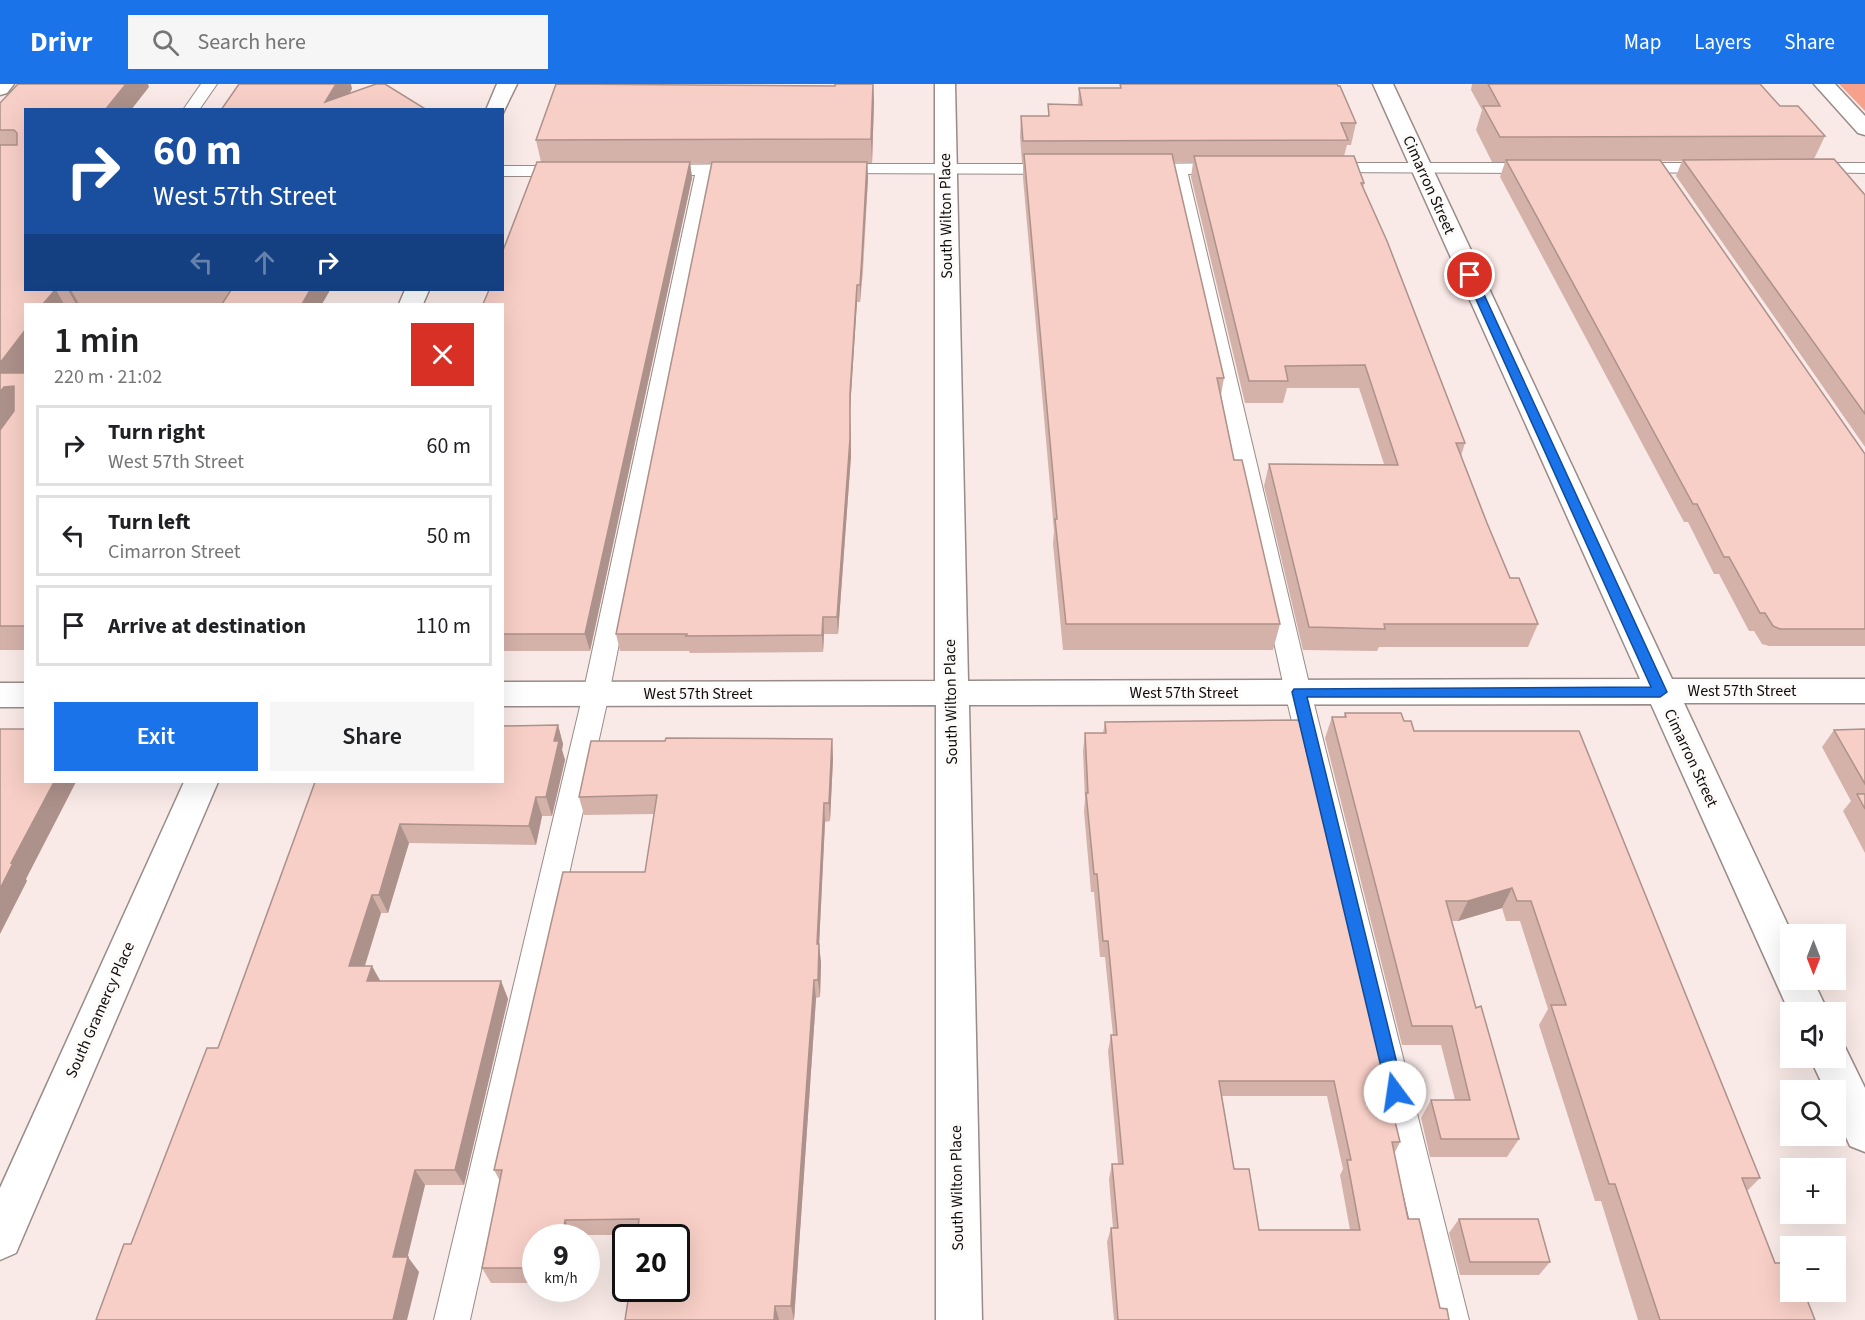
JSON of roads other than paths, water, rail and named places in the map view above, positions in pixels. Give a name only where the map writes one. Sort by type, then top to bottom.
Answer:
[{"type":"street","points":[[0,89],[4,84]]},
{"type":"street","points":[[497,108],[507,84]]},
{"type":"street","name":"South Wilton Place","points":[[945,84],[959,1320]]},
{"type":"street","name":"Cimarron Street","points":[[1383,84],[1780,949]]},
{"type":"street","points":[[1824,84],[1865,129]]},
{"type":"street","name":"West 57th Street","points":[[504,694],[1865,691]]},
{"type":"street","points":[[0,695],[24,695]]},
{"type":"street","name":"South Gramercy Place","points":[[0,1238],[201,783]]},
{"type":"street","points":[[1835,1068],[1865,1132]]},
{"type":"lane","points":[[191,108],[209,84]]},
{"type":"lane","points":[[812,169],[1076,168]]},
{"type":"lane","points":[[1121,168],[1247,168]]},
{"type":"lane","points":[[1178,168],[1299,692],[1451,1320]]},
{"type":"lane","points":[[1305,168],[1552,168]]},
{"type":"lane","points":[[1612,168],[1728,168]]},
{"type":"lane","points":[[1659,168],[1673,187]]},
{"type":"lane","points":[[1797,168],[1865,168]]},
{"type":"lane","points":[[453,1320],[596,694],[705,169]]},
{"type":"lane","points":[[633,170],[764,169]]},
{"type":"lane","points":[[504,171],[586,170]]}]
